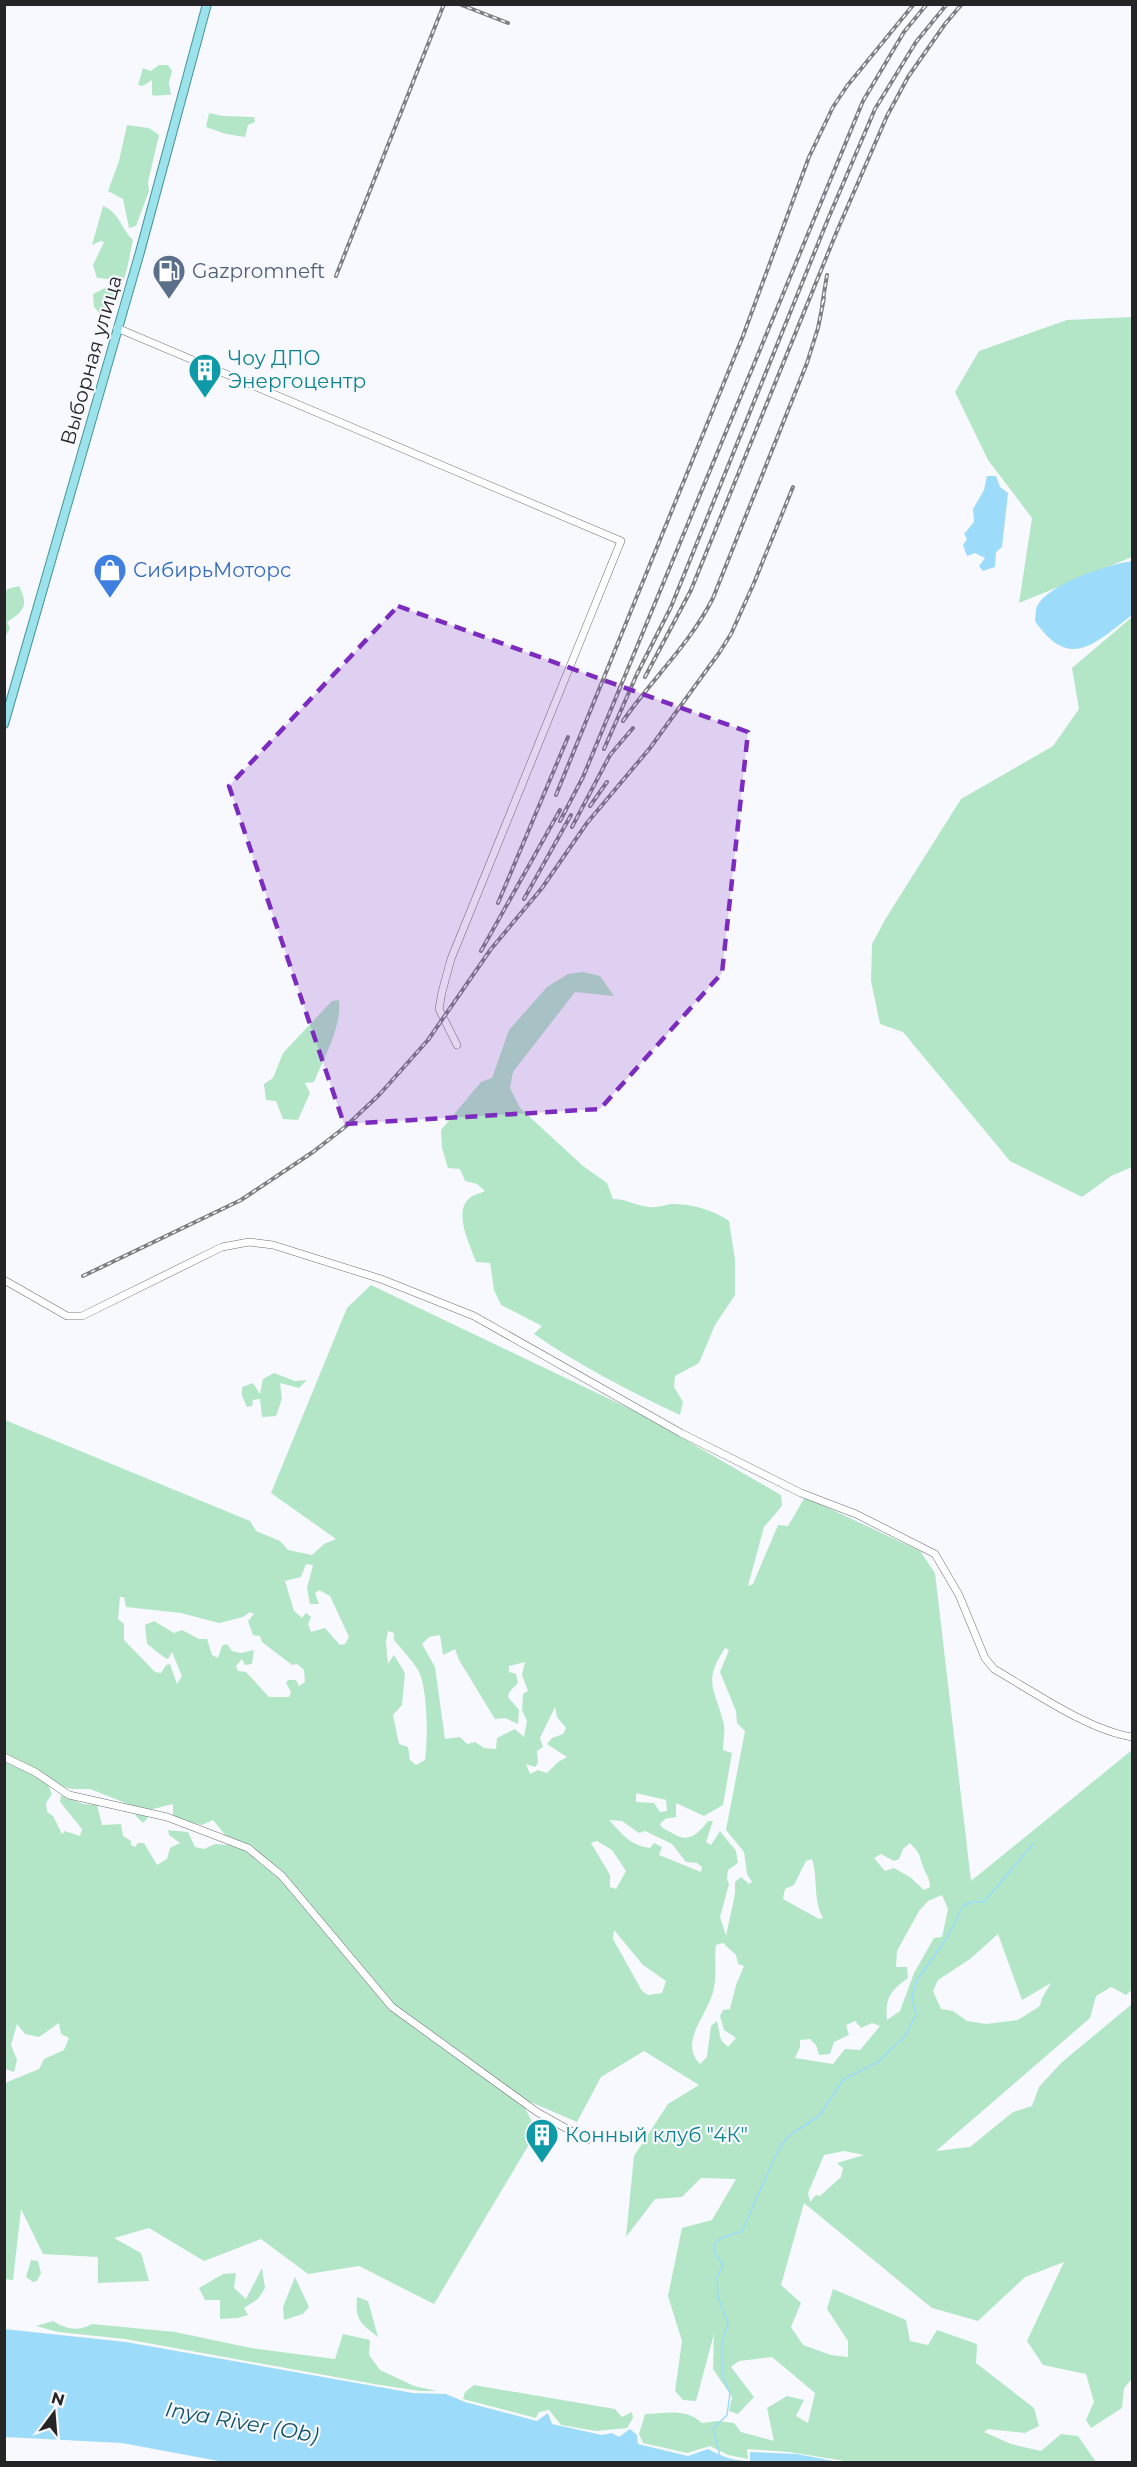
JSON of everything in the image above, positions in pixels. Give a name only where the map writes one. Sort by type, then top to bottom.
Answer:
[{"type":"main road","name":"Выборная улица","points":[[4,724],[159,184],[207,4]]},
{"type":"street","points":[[117,328],[621,541],[451,959],[439,1009],[457,1045]]},
{"type":"street","points":[[4,1280],[68,1316],[82,1316],[222,1247],[249,1242],[273,1245],[381,1280],[464,1312],[681,1433],[801,1493],[856,1514],[935,1554],[959,1595],[985,1658],[994,1669],[1093,1725],[1132,1737]]},
{"type":"street","points":[[4,1757],[35,1772],[69,1795],[167,1817],[248,1848],[282,1876],[392,2007],[537,2112],[587,2140]]},
{"type":"highlighted area","points":[[398,606],[748,732],[722,973],[600,1109],[344,1124],[229,786]]},
{"type":"green space","points":[[159,65],[168,65],[172,71],[169,83],[171,95],[152,95],[152,80],[143,86],[138,85],[143,68],[151,71]]},
{"type":"green space","points":[[209,113],[254,117],[255,122],[248,125],[245,137],[226,134],[206,127]]},
{"type":"green space","points":[[127,125],[149,128],[159,135],[148,182],[149,191],[136,226],[129,228],[123,199],[108,191],[119,161]]},
{"type":"green space","points":[[103,206],[113,212],[133,240],[122,284],[103,317],[94,307],[93,294],[113,284],[109,279],[97,278],[93,265],[104,242],[92,245]]},
{"type":"green space","points":[[1132,317],[1132,557],[1019,603],[1032,518],[988,460],[955,392],[979,351],[1067,320]]},
{"type":"green space","points":[[19,586],[24,599],[23,607],[7,622],[10,628],[5,637],[7,589]]},
{"type":"green space","points":[[1132,617],[1132,1167],[1111,1176],[1082,1197],[1010,1161],[903,1032],[880,1024],[871,981],[872,944],[961,799],[1053,746],[1079,709],[1072,668]]},
{"type":"green space","points":[[583,972],[600,976],[614,996],[575,992],[513,1072],[510,1088],[520,1108],[583,1166],[607,1183],[613,1199],[649,1207],[672,1204],[695,1206],[729,1221],[735,1260],[735,1295],[715,1325],[699,1363],[675,1376],[674,1387],[683,1402],[680,1415],[569,1357],[534,1334],[542,1326],[501,1305],[494,1290],[490,1263],[476,1262],[462,1218],[466,1202],[472,1196],[485,1191],[477,1184],[465,1181],[460,1169],[448,1168],[442,1148],[441,1130],[481,1082],[492,1078],[509,1030],[547,987],[568,974]]},
{"type":"green space","points":[[339,1000],[335,1031],[314,1082],[305,1083],[310,1093],[298,1120],[283,1119],[276,1101],[266,1100],[264,1084],[273,1078],[283,1053],[332,1001]]},
{"type":"green space","points":[[371,1285],[641,1414],[781,1495],[782,1506],[764,1527],[748,1586],[753,1584],[778,1525],[788,1526],[805,1497],[920,1551],[935,1573],[971,1881],[1132,1750],[1132,1990],[1126,1995],[1111,1987],[1096,1996],[1090,2018],[936,2151],[970,2147],[1013,2112],[1032,2106],[1039,2087],[1061,2063],[1132,2004],[1132,2379],[1124,2388],[1122,2408],[1091,2428],[1086,2420],[1094,2402],[1086,2374],[1043,2365],[1027,2341],[1064,2262],[1025,2277],[978,2321],[932,2308],[804,2203],[781,2285],[801,2303],[791,2327],[803,2345],[831,2355],[848,2357],[848,2341],[827,2309],[833,2289],[906,2320],[910,2341],[928,2345],[937,2330],[977,2344],[976,2363],[1034,2408],[1039,2426],[1025,2433],[988,2429],[984,2432],[1011,2444],[1041,2451],[1061,2434],[1078,2436],[1096,2462],[851,2462],[789,2452],[747,2449],[748,2459],[728,2455],[710,2446],[687,2453],[643,2443],[639,2434],[645,2414],[667,2412],[689,2415],[702,2423],[718,2421],[734,2423],[741,2432],[774,2441],[767,2408],[787,2396],[804,2400],[796,2416],[808,2423],[815,2393],[772,2357],[739,2361],[731,2367],[754,2397],[738,2414],[729,2411],[732,2397],[713,2369],[714,2334],[696,2401],[683,2400],[675,2391],[682,2341],[668,2296],[682,2228],[712,2220],[736,2179],[701,2178],[682,2197],[655,2199],[626,2237],[634,2156],[668,2104],[699,2085],[644,2051],[601,2077],[577,2122],[519,2097],[537,2131],[434,2304],[359,2266],[308,2274],[261,2239],[204,2261],[149,2228],[114,2238],[141,2253],[149,2281],[98,2283],[98,2257],[43,2254],[21,2209],[13,2280],[5,2279],[5,2083],[39,2069],[44,2059],[64,2050],[69,2038],[61,2034],[59,2023],[39,2037],[25,2034],[17,2024],[11,2045],[17,2060],[14,2072],[5,2069],[5,1420],[250,1521],[256,1531],[280,1541],[288,1550],[312,1555],[324,1544],[336,1539],[271,1493],[347,1308]],"holes":[[[306,1564],[313,1565],[307,1588],[310,1604],[319,1604],[315,1593],[319,1590],[330,1596],[349,1637],[345,1644],[340,1645],[325,1628],[311,1632],[308,1624],[311,1617],[306,1613],[302,1618],[294,1611],[285,1581],[301,1577]],[[120,1597],[124,1597],[126,1607],[181,1613],[219,1623],[243,1617],[250,1612],[254,1614],[248,1621],[253,1635],[260,1636],[262,1642],[292,1665],[297,1664],[304,1670],[305,1682],[299,1686],[296,1680],[288,1680],[286,1683],[291,1692],[289,1697],[269,1697],[246,1672],[238,1671],[236,1666],[242,1659],[245,1665],[252,1664],[254,1650],[241,1653],[232,1651],[227,1644],[222,1646],[218,1658],[212,1655],[207,1639],[199,1639],[182,1630],[174,1633],[154,1621],[145,1625],[147,1644],[168,1659],[172,1652],[182,1676],[177,1684],[170,1664],[166,1665],[161,1673],[155,1672],[124,1640],[124,1624],[118,1619]],[[388,1631],[394,1633],[394,1640],[418,1670],[424,1689],[426,1751],[425,1760],[416,1765],[410,1760],[408,1747],[399,1744],[393,1715],[402,1705],[405,1673],[394,1655],[388,1664],[386,1642]],[[440,1635],[443,1655],[455,1649],[459,1660],[495,1719],[505,1718],[518,1724],[519,1710],[508,1697],[510,1691],[518,1683],[516,1674],[509,1672],[509,1666],[525,1662],[522,1675],[528,1691],[523,1694],[522,1710],[527,1721],[524,1737],[515,1729],[497,1738],[496,1749],[484,1748],[475,1742],[467,1744],[460,1737],[445,1739],[435,1667],[422,1644],[429,1637]],[[725,1648],[729,1650],[720,1672],[736,1711],[737,1723],[745,1731],[726,1830],[744,1852],[747,1874],[752,1882],[749,1884],[741,1877],[735,1882],[735,1894],[726,1936],[720,1917],[729,1884],[728,1870],[738,1863],[736,1851],[720,1831],[711,1845],[706,1842],[713,1821],[708,1821],[692,1836],[683,1838],[660,1824],[665,1819],[676,1817],[676,1803],[704,1816],[723,1805],[732,1753],[723,1750],[724,1724],[712,1677]],[[555,1707],[557,1717],[566,1728],[563,1734],[552,1738],[547,1744],[567,1757],[547,1773],[538,1770],[530,1774],[526,1764],[535,1767],[538,1763],[537,1751],[543,1747],[540,1738]],[[47,1783],[72,1789],[90,1789],[133,1806],[136,1816],[143,1823],[147,1819],[149,1810],[173,1804],[173,1815],[168,1817],[202,1825],[213,1820],[230,1841],[227,1845],[215,1844],[204,1849],[195,1847],[188,1832],[168,1830],[169,1835],[180,1843],[170,1848],[167,1859],[157,1865],[144,1843],[138,1843],[135,1847],[123,1836],[121,1824],[102,1825],[97,1805],[83,1804],[61,1795],[60,1802],[82,1829],[80,1836],[65,1831],[62,1834],[53,1816],[47,1812],[46,1803],[52,1794]],[[636,1793],[666,1800],[667,1811],[660,1812],[654,1803],[636,1802]],[[609,1820],[622,1821],[639,1833],[645,1831],[672,1844],[686,1862],[697,1863],[702,1867],[701,1872],[659,1855],[662,1847],[654,1843],[650,1848],[643,1847],[622,1834]],[[597,1841],[612,1850],[626,1871],[616,1889],[610,1887],[610,1875],[591,1843]],[[910,1843],[920,1856],[930,1887],[924,1890],[910,1877],[894,1868],[885,1871],[874,1858],[881,1854],[894,1861],[899,1859],[903,1849]],[[812,1859],[818,1904],[823,1918],[819,1919],[783,1899],[785,1889],[794,1885],[806,1861]],[[942,1895],[948,1909],[942,1937],[934,1938],[914,1973],[900,2011],[887,2020],[888,2000],[893,1991],[908,1978],[907,1967],[896,1967],[897,1951],[919,1911],[928,1901]],[[614,1930],[643,1965],[666,1981],[662,1993],[648,1995],[642,1991],[613,1939]],[[998,1934],[1022,2000],[1051,1983],[1040,2006],[1018,2020],[986,2024],[967,2021],[953,2011],[941,2009],[933,1991],[938,1980],[970,1959]],[[723,1943],[736,1955],[738,1964],[744,1966],[730,2009],[723,2010],[720,2016],[724,2030],[736,2038],[728,2047],[721,2040],[717,2021],[711,2026],[707,2057],[700,2064],[694,2055],[692,2046],[697,2026],[712,1997],[715,1982],[716,1945]],[[855,2021],[861,2028],[872,2023],[880,2026],[860,2050],[845,2049],[833,2064],[795,2058],[800,2047],[800,2040],[810,2039],[816,2045],[819,2055],[830,2054],[834,2042],[849,2035],[846,2025]],[[844,2151],[864,2155],[837,2163],[843,2168],[841,2177],[820,2196],[816,2195],[810,2202],[808,2193],[824,2155]]]},
{"type":"green space","points":[[274,1373],[295,1381],[307,1380],[299,1388],[280,1383],[282,1399],[276,1416],[262,1417],[260,1399],[253,1400],[252,1406],[247,1407],[242,1396],[242,1387],[253,1383],[260,1394],[263,1379]]},
{"type":"green space","points":[[31,2260],[38,2261],[41,2273],[37,2281],[33,2282],[26,2277]]},
{"type":"green space","points":[[262,2268],[265,2288],[258,2299],[244,2308],[248,2315],[220,2319],[220,2300],[205,2300],[199,2288],[223,2274],[236,2273],[234,2288],[246,2299]]},
{"type":"green space","points":[[295,2277],[309,2307],[303,2314],[284,2320],[283,2307]]},
{"type":"green space","points":[[357,2297],[368,2301],[378,2337],[360,2320],[357,2311]]},
{"type":"green space","points":[[53,2321],[72,2328],[82,2328],[92,2324],[175,2332],[251,2348],[335,2359],[343,2334],[370,2340],[369,2355],[380,2370],[414,2386],[437,2391],[420,2391],[374,2384],[125,2339],[58,2332],[36,2326]]},
{"type":"green space","points":[[474,2385],[615,2409],[622,2417],[632,2412],[633,2418],[627,2428],[596,2431],[561,2425],[549,2410],[539,2412],[536,2418],[463,2399],[465,2392]]},
{"type":"water","points":[[987,476],[996,476],[1000,487],[1008,493],[1002,547],[996,552],[995,567],[983,571],[979,566],[985,558],[975,553],[967,556],[963,545],[967,539],[964,534],[974,522],[973,509],[984,490]]},
{"type":"water","points":[[1132,561],[1132,615],[1094,643],[1083,648],[1071,649],[1060,646],[1048,637],[1035,621],[1038,605],[1056,588],[1109,566]]},
{"type":"water","name":"Inya River (Ob)","points":[[4,2329],[126,2342],[413,2393],[446,2394],[465,2402],[537,2421],[548,2413],[552,2424],[602,2435],[612,2433],[619,2437],[630,2429],[637,2435],[638,2444],[688,2456],[708,2449],[728,2458],[744,2461],[750,2461],[750,2452],[797,2454],[839,2462],[224,2462],[122,2443],[5,2437]]},
{"type":"waterway","points":[[720,2456],[713,2429],[727,2415],[730,2393],[722,2375],[722,2343],[728,2323],[718,2297],[717,2277],[723,2265],[714,2252],[714,2244],[721,2238],[742,2231],[785,2140],[819,2116],[843,2080],[878,2062],[905,2036],[916,2015],[912,1996],[917,1980],[947,1938],[963,1906],[971,1902],[984,1902],[1033,1844]]},
{"type":"railway","points":[[336,276],[444,4]]},
{"type":"railway","points":[[459,4],[508,23]]},
{"type":"railway","points":[[556,795],[743,336],[809,157],[833,107],[847,86],[914,4]]},
{"type":"railway","points":[[560,821],[583,777],[863,101],[904,32],[927,4]]},
{"type":"railway","points":[[604,749],[637,674],[671,607],[875,109],[916,42],[947,4]]},
{"type":"railway","points":[[645,677],[691,590],[837,231],[887,116],[908,77],[962,4]]},
{"type":"railway","points":[[822,305],[827,275]]},
{"type":"railway","points":[[623,721],[693,631],[713,598],[807,363],[824,298]]},
{"type":"railway","points":[[83,1276],[241,1200],[313,1152],[345,1127],[379,1095],[428,1040],[491,949],[542,888],[587,823],[650,748],[719,653],[731,634],[754,583],[793,487]]},
{"type":"railway","points":[[572,827],[610,755],[633,728]]},
{"type":"railway","points":[[498,903],[568,737]]},
{"type":"railway","points":[[590,806],[607,782]]},
{"type":"railway","points":[[481,951],[560,810]]},
{"type":"railway","points":[[524,899],[571,815]]},
{"type":"place","name":"Gazpromneft","points":[[169,300]]},
{"type":"place","name":"Чоу ДПО Энергоцентр","points":[[205,399]]},
{"type":"place","name":"СибирьМоторс","points":[[110,599]]},
{"type":"place","name":"Конный клуб \"4К\"","points":[[542,2164]]}]
